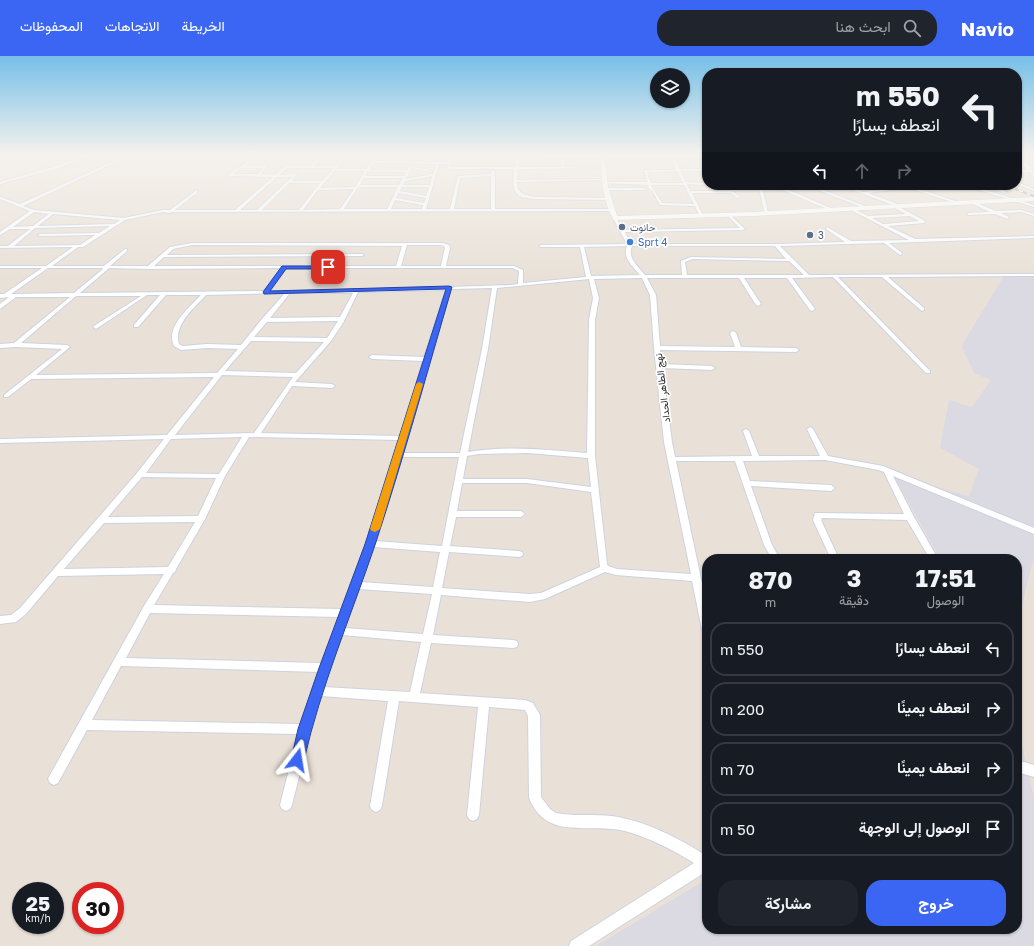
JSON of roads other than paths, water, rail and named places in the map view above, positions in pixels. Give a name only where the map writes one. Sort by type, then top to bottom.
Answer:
[{"type":"street","points":[[21,205],[39,197]]},
{"type":"street","points":[[162,216],[190,197]]},
{"type":"street","points":[[237,210],[253,197]]},
{"type":"street","points":[[259,210],[273,197]]},
{"type":"street","points":[[300,211],[311,197]]},
{"type":"street","points":[[342,210],[350,197]]},
{"type":"street","points":[[420,197],[427,198],[424,209]]},
{"type":"street","points":[[452,210],[455,197]]},
{"type":"street","points":[[493,197],[493,210]]},
{"type":"street","points":[[525,197],[608,199]]},
{"type":"street","points":[[657,197],[662,205],[696,205]]},
{"type":"street","points":[[691,197],[700,215]]},
{"type":"street","points":[[763,197],[766,213]]},
{"type":"street","points":[[801,197],[833,210]]},
{"type":"street","points":[[838,197],[868,208]]},
{"type":"street","points":[[872,197],[896,206],[924,222],[882,225]]},
{"type":"street","points":[[939,197],[956,202]]},
{"type":"street","points":[[1002,197],[1034,206]]},
{"type":"street","points":[[1015,197],[1024,200]]},
{"type":"street","points":[[0,198],[33,211],[124,219],[153,212],[171,211],[389,209],[612,210]]},
{"type":"street","points":[[389,209],[394,199],[425,204]]},
{"type":"street","name":"نهج الطاهر الحداد","points":[[608,199],[615,218],[624,231],[630,245],[627,252],[628,258],[644,277],[653,295],[657,348],[672,459],[702,596]]},
{"type":"street","points":[[615,218],[728,215],[1034,199]]},
{"type":"street","points":[[972,202],[1008,218]]},
{"type":"street","points":[[851,209],[914,241]]},
{"type":"street","points":[[0,234],[33,211]]},
{"type":"street","points":[[968,214],[1024,211],[1034,215]]},
{"type":"street","points":[[4,247],[35,227],[53,212]]},
{"type":"street","points":[[68,214],[61,219],[112,218]]},
{"type":"street","points":[[624,231],[743,229],[728,215]]},
{"type":"street","points":[[868,217],[911,215]]},
{"type":"street","points":[[2,296],[77,247],[84,245],[124,219]]},
{"type":"street","points":[[36,239],[56,223]]},
{"type":"street","points":[[8,228],[115,225]]},
{"type":"street","points":[[827,228],[849,242]]},
{"type":"street","points":[[40,235],[101,234]]},
{"type":"street","points":[[541,246],[776,245],[1034,237]]},
{"type":"street","points":[[884,241],[900,254]]},
{"type":"street","points":[[26,246],[31,243]]},
{"type":"street","points":[[190,268],[215,243]]},
{"type":"street","points":[[148,268],[174,247],[192,244],[215,243],[269,245],[440,244],[447,246],[443,267]]},
{"type":"street","points":[[303,268],[314,255],[320,244]]},
{"type":"street","points":[[353,267],[368,244]]},
{"type":"street","points":[[398,267],[405,244]]},
{"type":"street","points":[[246,268],[269,245]]},
{"type":"street","points":[[776,245],[808,276]]},
{"type":"street","points":[[582,246],[596,298],[592,325],[591,456],[602,560],[605,568]]},
{"type":"street","points":[[4,247],[77,247]]},
{"type":"street","points":[[16,345],[75,296],[126,250]]},
{"type":"street","points":[[163,256],[362,255]]},
{"type":"street","points":[[685,277],[683,261],[690,258],[790,260]]},
{"type":"street","points":[[0,267],[517,268],[520,269],[521,272],[520,285]]},
{"type":"street","points":[[266,292],[284,268]]},
{"type":"street","points":[[2,296],[356,291],[520,285],[590,277],[1034,275]]},
{"type":"street","points":[[740,276],[758,304]]},
{"type":"street","points":[[788,276],[812,309]]},
{"type":"street","points":[[834,276],[928,372]]},
{"type":"street","points":[[884,276],[922,309]]},
{"type":"street","points":[[414,697],[438,591],[463,455],[484,355],[495,286]]},
{"type":"street","points":[[286,805],[305,729],[325,668],[357,585],[449,287]]},
{"type":"street","points":[[54,778],[147,609],[172,570],[201,519],[221,476],[297,375],[329,340],[342,319],[356,291]]},
{"type":"street","points":[[0,620],[13,619],[23,612],[140,476],[169,436],[248,339],[289,292]]},
{"type":"street","points":[[205,293],[177,326],[174,337],[176,345],[178,347],[185,348],[206,346],[242,347]]},
{"type":"street","points":[[96,327],[146,294]]},
{"type":"street","points":[[136,326],[164,294]]},
{"type":"street","points":[[0,307],[14,296]]},
{"type":"street","points":[[264,320],[342,319]]},
{"type":"street","points":[[733,333],[738,350]]},
{"type":"street","points":[[248,339],[329,340]]},
{"type":"street","points":[[0,346],[67,346],[6,396]]},
{"type":"street","points":[[657,348],[796,350]]},
{"type":"street","points":[[372,357],[427,359]]},
{"type":"street","points":[[660,366],[712,368]]},
{"type":"street","points":[[30,377],[220,374],[297,375]]},
{"type":"street","points":[[290,384],[332,386]]},
{"type":"street","points":[[810,429],[825,458]]},
{"type":"street","points":[[746,431],[756,458]]},
{"type":"street","points":[[0,441],[95,440],[169,436],[252,435],[403,438]]},
{"type":"street","points":[[398,455],[463,455],[479,452],[528,450],[591,456]]},
{"type":"street","points":[[738,458],[768,545],[773,554]]},
{"type":"street","points":[[672,459],[825,458],[871,466],[887,471],[1034,531]]},
{"type":"street","points":[[887,471],[910,517],[931,554]]},
{"type":"street","points":[[140,476],[221,476]]},
{"type":"street","points":[[459,481],[528,481],[594,490]]},
{"type":"street","points":[[747,483],[831,488]]},
{"type":"street","points":[[453,514],[521,514]]},
{"type":"street","points":[[834,554],[817,520],[818,515],[910,517]]},
{"type":"street","points":[[102,520],[201,519]]},
{"type":"street","points":[[370,544],[519,554]]},
{"type":"street","points":[[357,585],[534,598],[605,568],[616,572],[697,578]]},
{"type":"street","points":[[56,573],[172,570]]},
{"type":"street","points":[[147,609],[346,613]]},
{"type":"street","points":[[339,631],[428,639],[513,644]]},
{"type":"street","points":[[119,662],[325,668]]},
{"type":"street","points":[[318,691],[525,705],[532,710],[534,715],[535,798],[539,807],[546,814],[565,820],[611,822],[636,828],[656,835],[681,847],[702,860]]},
{"type":"street","points":[[376,806],[394,696]]},
{"type":"street","points":[[473,815],[484,702]]},
{"type":"street","points":[[83,725],[305,729]]},
{"type":"street","points":[[1022,767],[1034,771]]},
{"type":"street","points":[[576,946],[702,866]]},
{"type":"place","name":"حانوت","points":[[622,227]]},
{"type":"place","name":"3","points":[[810,235]]},
{"type":"place","name":"Sprt 4","points":[[630,242]]}]
